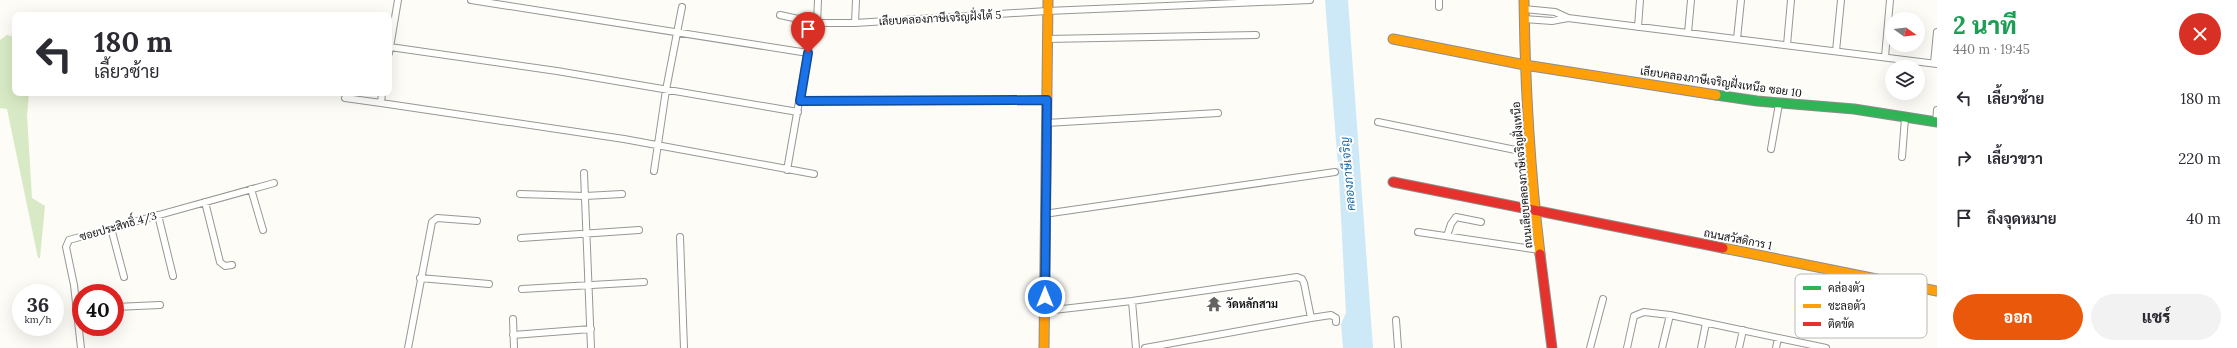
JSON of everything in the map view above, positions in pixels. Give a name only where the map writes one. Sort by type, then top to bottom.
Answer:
[{"type":"street","points":[[392,38],[398,0]]},
{"type":"street","points":[[471,0],[808,53]]},
{"type":"street","points":[[817,23],[818,0]]},
{"type":"street","points":[[855,23],[856,0]]},
{"type":"street","points":[[1044,348],[1044,214],[1048,0]]},
{"type":"street","name":"เลียบคลองภาษีเจริญฝั่งใต้ 5","points":[[780,15],[817,23],[855,23],[1047,11],[1310,0]]},
{"type":"street","points":[[1638,27],[1640,0]]},
{"type":"street","points":[[1688,33],[1691,0]]},
{"type":"street","points":[[1737,39],[1741,0]]},
{"type":"street","points":[[1786,45],[1791,0]]},
{"type":"street","points":[[1836,52],[1841,0]]},
{"type":"street","points":[[1885,58],[1890,0]]},
{"type":"street","points":[[1524,4],[1555,12],[1568,18],[1935,64],[1937,32]]},
{"type":"street","name":"ถนนเลียบคลองภาษีเจริญฝั่งเหนือ","points":[[1524,4],[1525,65],[1530,153],[1535,212],[1552,348]]},
{"type":"street","points":[[654,171],[666,90],[682,7]]},
{"type":"street","points":[[1524,19],[1552,21],[1568,18]]},
{"type":"street","points":[[787,170],[812,28]]},
{"type":"street","points":[[1047,39],[1256,35]]},
{"type":"street","name":"เลียบคลองภาษีเจริญฝั่งเหนือ ซอย 10","points":[[1393,39],[1525,65],[1779,104],[1854,109],[1937,122]]},
{"type":"street","points":[[392,50],[666,90],[798,112]]},
{"type":"street","points":[[380,103],[381,96]]},
{"type":"street","points":[[345,98],[658,145],[814,174]]},
{"type":"street","points":[[800,101],[1047,100]]},
{"type":"street","points":[[1771,149],[1779,104]]},
{"type":"street","points":[[1937,110],[1937,122]]},
{"type":"street","points":[[1046,123],[1218,113]]},
{"type":"street","points":[[1902,157],[1905,118]]},
{"type":"street","points":[[1378,122],[1530,153]]},
{"type":"street","points":[[1044,214],[1335,172]]},
{"type":"street","points":[[584,173],[591,348]]},
{"type":"street","name":"ถนนสวัสดิการ 1","points":[[1393,182],[1535,212],[1850,274]]},
{"type":"street","name":"ซอยประสิทธิ์ 4/3","points":[[74,284],[66,243],[69,240],[274,183]]},
{"type":"street","points":[[251,189],[263,230]]},
{"type":"street","points":[[520,194],[584,196],[622,194]]},
{"type":"street","points":[[205,202],[220,262],[225,266],[232,265]]},
{"type":"street","points":[[158,215],[173,276]]},
{"type":"street","points":[[1447,236],[1451,224],[1456,217],[1481,222]]},
{"type":"street","points":[[408,348],[430,226],[434,219],[478,221]]},
{"type":"street","points":[[111,228],[124,277]]},
{"type":"street","points":[[521,238],[639,230]]},
{"type":"street","points":[[1418,232],[1540,250]]},
{"type":"street","points":[[680,237],[684,348]]},
{"type":"street","points":[[1045,311],[1132,301],[1300,277],[1304,283],[1311,318]]},
{"type":"street","points":[[420,278],[489,284]]},
{"type":"street","points":[[522,289],[644,282]]},
{"type":"street","name":"ถนนสวัสดิการ 1","points":[[1927,289],[1937,291]]},
{"type":"street","points":[[1590,348],[1603,299]]},
{"type":"street","points":[[1132,301],[1136,348]]},
{"type":"street","points":[[124,307],[160,305]]},
{"type":"street","points":[[1627,348],[1634,316],[1638,313],[1644,312],[1670,315],[1814,347],[1826,348]]},
{"type":"street","points":[[1146,348],[1330,315],[1334,316],[1336,322]]},
{"type":"street","points":[[1662,348],[1670,315]]},
{"type":"street","points":[[513,319],[514,348]]},
{"type":"street","points":[[1396,320],[1398,348]]},
{"type":"street","points":[[1701,348],[1706,323]]},
{"type":"street","points":[[513,335],[591,329]]},
{"type":"street","points":[[1739,348],[1743,330]]},
{"type":"street","name":"ซอยประสิทธิ์ 4/3","points":[[80,336],[81,348]]},
{"type":"street","points":[[1776,348],[1778,338]]},
{"type":"green space","points":[[7,35],[12,36],[12,96],[29,96],[27,115],[32,198],[45,206],[40,258],[38,258],[7,109],[0,108],[0,40]]},
{"type":"water","name":"คลองภาษีเจริญ","points":[[1325,0],[1348,0],[1373,348],[1343,348],[1341,324],[1346,313],[1339,179]]},
{"type":"traffic: fast","points":[[1716,95],[1757,101],[1854,109],[1937,122]]},
{"type":"traffic: slow","points":[[1044,348],[1048,0]]},
{"type":"traffic: slow","points":[[1524,0],[1533,191],[1540,254]]},
{"type":"traffic: slow","points":[[1393,39],[1525,65],[1716,95]]},
{"type":"traffic: slow","points":[[1723,248],[1852,274]]},
{"type":"traffic: slow","points":[[1927,289],[1937,291]]},
{"type":"traffic: jam","points":[[1393,182],[1723,248]]},
{"type":"traffic: jam","points":[[1540,254],[1552,348]]},
{"type":"place","name":"วัดหลักสาม","points":[[1214,304]]},
{"type":"route","points":[[808,53],[800,101],[1047,100],[1044,214],[1045,297]]}]
